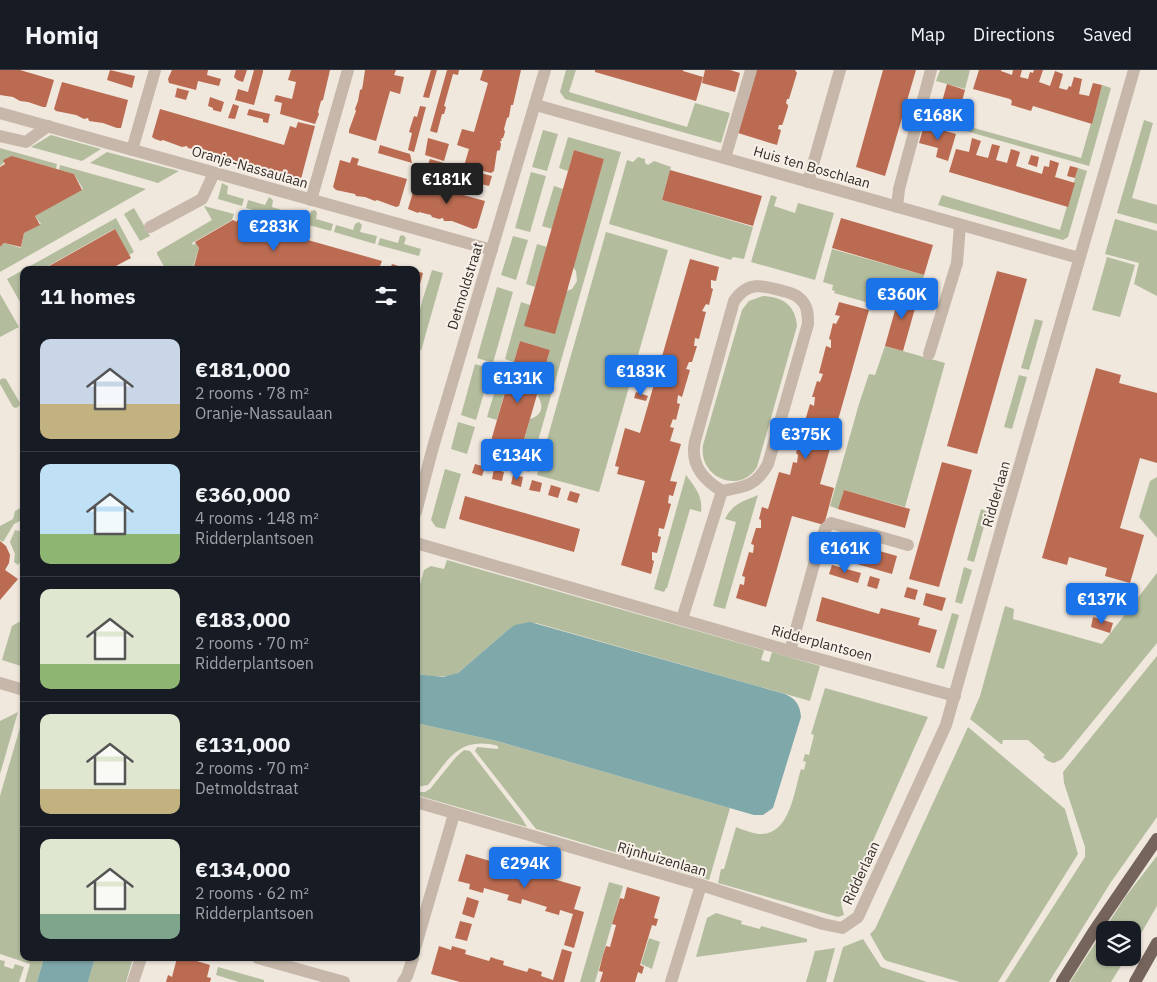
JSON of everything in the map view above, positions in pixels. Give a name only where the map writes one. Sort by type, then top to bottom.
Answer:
[{"type":"main road","points":[[1062,982],[1094,931],[1157,839]]},
{"type":"main road","points":[[1135,982],[1157,943]]},
{"type":"street","points":[[132,150],[155,70]]},
{"type":"street","points":[[311,200],[348,70]]},
{"type":"street","name":"Detmoldstraat","points":[[420,497],[545,70]]},
{"type":"street","points":[[725,158],[751,70]]},
{"type":"street","points":[[808,182],[840,70]]},
{"type":"street","points":[[897,207],[898,189],[931,70]]},
{"type":"street","name":"Ridderlaan","points":[[858,916],[946,725],[1002,523],[1134,70]]},
{"type":"street","name":"Huis ten Boschlaan","points":[[536,104],[1079,258]]},
{"type":"street","name":"Oranje-Nassaulaan","points":[[0,113],[492,250]]},
{"type":"street","points":[[0,136],[26,142],[48,126]]},
{"type":"street","points":[[150,226],[202,199],[214,173]]},
{"type":"street","points":[[929,354],[957,263],[960,225]]},
{"type":"street","points":[[754,285],[764,285],[796,295],[802,300],[806,307],[808,324],[768,464],[762,476],[753,484],[722,491],[710,484],[699,472],[694,459],[694,449],[734,301],[739,294],[754,285]]},
{"type":"street","points":[[682,619],[722,491]]},
{"type":"street","points":[[790,651],[816,557],[825,529],[831,523],[908,545]]},
{"type":"street","name":"Ridderplantsoen","points":[[420,544],[790,651],[955,696]]},
{"type":"street","points":[[0,683],[20,689]]},
{"type":"street","name":"Rijnhuizenlaan","points":[[420,803],[823,924],[842,928],[858,916]]},
{"type":"street","points":[[420,931],[454,814]]},
{"type":"street","points":[[671,982],[701,886]]},
{"type":"street","points":[[133,982],[139,961]]},
{"type":"street","points":[[269,961],[344,982]]},
{"type":"street","points":[[403,982],[412,961]]},
{"type":"green space","points":[[566,70],[576,70],[569,92],[687,127],[695,103],[730,113],[721,143],[565,99],[560,92]]},
{"type":"green space","points":[[940,70],[970,70],[965,89],[936,81]]},
{"type":"green space","points":[[1102,85],[1111,88],[1089,166],[955,128],[956,123],[1081,158]]},
{"type":"green space","points":[[1144,120],[1153,123],[1132,198],[1157,205],[1157,224],[1117,213]]},
{"type":"green space","points":[[543,130],[558,134],[547,171],[532,167]]},
{"type":"green space","points":[[51,135],[101,149],[82,161],[31,147]]},
{"type":"green space","points":[[568,137],[621,152],[529,472],[516,468],[530,419],[538,415],[541,410],[541,402],[537,394],[550,350],[520,341],[514,362],[505,359],[521,302],[530,305],[572,289],[577,281],[576,271],[573,267],[604,159],[574,150],[568,171],[559,168]]},
{"type":"green space","points":[[0,148],[57,164],[56,169],[12,156],[0,166]]},
{"type":"green space","points":[[107,152],[179,171],[158,183],[90,163]]},
{"type":"green space","points":[[638,157],[645,159],[645,163],[648,165],[654,161],[671,167],[662,200],[753,227],[744,259],[733,257],[731,260],[609,224],[627,160],[633,162]]},
{"type":"green space","points":[[60,165],[146,189],[0,272],[0,247],[4,243],[21,248],[24,233],[41,224],[35,216],[83,189],[74,174],[59,170]]},
{"type":"green space","points":[[1078,168],[1087,171],[1068,237],[1063,240],[938,205],[942,195],[1060,230]]},
{"type":"green space","points":[[531,172],[546,176],[530,232],[515,228]]},
{"type":"green space","points":[[222,183],[228,186],[227,194],[244,199],[242,206],[218,199]]},
{"type":"green space","points":[[554,186],[563,189],[552,229],[542,226]]},
{"type":"green space","points":[[771,195],[777,197],[774,206],[795,213],[798,203],[834,213],[815,280],[751,262]]},
{"type":"green space","points":[[269,197],[273,200],[272,207],[288,212],[286,219],[246,208],[248,200],[265,205]]},
{"type":"green space","points":[[204,206],[234,214],[232,220],[192,243],[193,245],[196,243],[199,248],[193,266],[164,266],[157,252],[212,220]]},
{"type":"green space","points":[[134,208],[150,236],[140,241],[124,214]]},
{"type":"green space","points":[[315,210],[317,213],[316,219],[333,224],[331,231],[290,220],[292,213],[309,217],[311,211]]},
{"type":"green space","points":[[116,218],[134,252],[129,255],[114,229],[48,266],[30,266]]},
{"type":"green space","points":[[1115,219],[1157,231],[1157,296],[1134,284],[1139,263],[1105,254]]},
{"type":"green space","points":[[359,222],[362,225],[360,232],[377,236],[375,244],[334,232],[336,225],[353,230],[355,224]]},
{"type":"green space","points":[[606,232],[668,250],[599,492],[537,475]]},
{"type":"green space","points":[[403,235],[406,238],[404,244],[421,249],[419,256],[378,245],[380,238],[398,243],[400,236]]},
{"type":"green space","points":[[513,236],[528,240],[516,280],[501,275]]},
{"type":"green space","points":[[537,244],[547,247],[535,287],[526,284]]},
{"type":"green space","points":[[832,249],[924,275],[919,293],[901,288],[894,310],[834,293],[835,291],[832,290],[833,285],[823,282]]},
{"type":"green space","points":[[1107,257],[1135,265],[1120,317],[1092,310]]},
{"type":"green space","points":[[432,270],[443,273],[421,351],[420,311]]},
{"type":"green space","points":[[20,272],[20,302],[7,279]]},
{"type":"green space","points":[[497,287],[513,292],[493,363],[477,358]]},
{"type":"green space","points":[[0,294],[19,327],[0,337]]},
{"type":"green space","points":[[763,296],[776,298],[787,303],[794,313],[797,326],[757,467],[750,475],[741,480],[731,481],[713,474],[703,457],[703,445],[742,310],[749,301]]},
{"type":"green space","points":[[1035,319],[1043,321],[1029,370],[1021,368]]},
{"type":"green space","points":[[885,346],[945,363],[905,507],[844,490],[838,509],[830,506],[859,404],[869,374],[875,375]]},
{"type":"green space","points":[[475,364],[491,369],[476,420],[461,415]]},
{"type":"green space","points":[[1019,375],[1027,377],[1012,429],[1004,427]]},
{"type":"green space","points":[[499,377],[508,380],[497,420],[487,417]]},
{"type":"green space","points":[[6,379],[20,403],[16,408],[13,407],[0,384],[0,380]]},
{"type":"green space","points":[[458,422],[475,427],[467,454],[451,449]]},
{"type":"green space","points":[[445,469],[461,474],[445,529],[436,527],[431,520]]},
{"type":"green space","points":[[686,475],[700,496],[701,512],[690,509],[667,588],[664,592],[654,589]]},
{"type":"green space","points":[[1157,477],[1157,538],[1139,517],[1150,481]]},
{"type":"green space","points":[[758,495],[725,609],[713,606],[736,522],[725,519],[735,506]]},
{"type":"green space","points":[[20,508],[20,521],[14,524],[3,542],[0,540],[0,526],[13,519],[15,511]]},
{"type":"green space","points":[[981,509],[988,512],[974,562],[967,560]]},
{"type":"green space","points":[[15,530],[20,531],[20,562],[18,565],[14,562],[15,554],[10,542]]},
{"type":"green space","points":[[447,560],[764,650],[761,660],[769,662],[772,652],[820,666],[810,701],[536,623],[509,629],[458,673],[443,676],[420,674],[420,584],[424,570],[431,566],[444,569]]},
{"type":"green space","points":[[964,567],[972,570],[962,604],[955,602]]},
{"type":"green space","points":[[1157,573],[1157,643],[1062,759],[1054,763],[1048,761],[1043,757],[1045,755],[1028,740],[1003,740],[1001,744],[970,719],[980,696],[1005,606],[1014,609],[1013,619],[1102,644]]},
{"type":"green space","points":[[952,613],[959,615],[944,669],[936,667]]},
{"type":"green space","points":[[20,621],[20,666],[2,660],[12,626]]},
{"type":"green space","points":[[1157,656],[1157,817],[1111,882],[1049,982],[1005,982],[1085,857],[1085,847],[1064,783],[1063,772]]},
{"type":"green space","points":[[825,688],[928,717],[848,897],[845,902],[841,903],[844,915],[838,917],[718,883],[736,827],[759,834],[769,833],[778,828],[784,820],[793,800],[801,769],[804,770],[806,762],[803,761],[805,754],[809,755],[814,735],[811,734]]},
{"type":"green space","points":[[18,712],[0,774],[0,721]]},
{"type":"green space","points":[[420,724],[497,741],[730,808],[709,880],[536,829],[475,751],[477,747],[498,749],[498,746],[474,744],[464,747],[449,759],[428,785],[420,786]]},
{"type":"green space","points":[[968,727],[1065,809],[1078,854],[998,982],[960,982],[887,961],[870,934],[875,929]]},
{"type":"green space","points":[[20,728],[20,961],[0,954],[0,796]]},
{"type":"green space","points":[[464,750],[470,751],[527,827],[420,796],[420,792],[430,789]]},
{"type":"green space","points":[[1157,856],[1157,906],[1141,933],[1141,921],[1110,921],[1126,896]]},
{"type":"green space","points":[[609,882],[623,886],[595,982],[580,982]]},
{"type":"green space","points":[[716,913],[742,921],[741,924],[760,929],[761,926],[807,939],[807,942],[696,957],[707,918]]},
{"type":"green space","points":[[649,938],[660,942],[652,969],[641,964]]},
{"type":"green space","points":[[863,939],[881,967],[927,982],[833,982],[843,947]]},
{"type":"green space","points":[[1096,942],[1096,966],[1121,966],[1111,982],[1070,982]]},
{"type":"green space","points":[[835,948],[826,982],[806,982],[815,951]]},
{"type":"green space","points":[[0,960],[5,961],[4,966],[13,969],[15,964],[24,967],[19,982],[0,982]]},
{"type":"green space","points":[[21,961],[43,961],[37,982],[25,982],[30,964]]},
{"type":"green space","points":[[94,961],[132,961],[126,982],[88,982]]},
{"type":"green space","points":[[218,967],[264,980],[264,982],[239,982],[216,975]]},
{"type":"water","points":[[530,622],[785,694],[792,698],[800,709],[801,717],[773,808],[763,815],[754,815],[497,741],[420,724],[420,674],[443,677],[458,673],[515,625]]},
{"type":"water","points":[[43,961],[94,961],[88,982],[37,982]]},
{"type":"building","points":[[0,70],[20,70],[54,80],[46,107],[0,95]]},
{"type":"building","points":[[110,70],[135,76],[132,88],[107,80]]},
{"type":"building","points":[[172,70],[208,70],[207,75],[221,79],[219,86],[198,81],[196,90],[169,83],[168,79]]},
{"type":"building","points":[[236,70],[247,70],[243,82],[234,77]]},
{"type":"building","points":[[254,70],[263,70],[263,72],[254,105],[235,100],[238,89],[248,92]]},
{"type":"building","points":[[291,70],[330,70],[315,124],[280,114],[282,103],[274,101],[276,95],[292,99],[296,82],[288,80]]},
{"type":"building","points":[[365,70],[396,70],[394,75],[404,77],[400,94],[390,91],[376,141],[349,133],[360,90],[362,89]]},
{"type":"building","points":[[431,70],[437,70],[429,98],[423,97]]},
{"type":"building","points":[[447,70],[459,70],[458,75],[453,74],[444,106],[446,107],[437,133],[430,131]]},
{"type":"building","points":[[483,70],[521,70],[513,105],[511,105],[509,117],[507,118],[502,141],[500,141],[500,150],[497,151],[494,171],[491,173],[464,166],[469,149],[457,145],[462,129],[474,132],[488,83],[480,80]]},
{"type":"building","points":[[595,70],[683,70],[703,77],[696,101],[595,72]]},
{"type":"building","points":[[705,70],[730,70],[740,73],[735,92],[702,83]]},
{"type":"building","points":[[756,70],[795,70],[797,73],[789,99],[787,99],[788,107],[783,123],[779,125],[778,129],[781,130],[777,145],[738,133]]},
{"type":"building","points":[[883,70],[916,70],[885,176],[856,167]]},
{"type":"building","points":[[979,70],[1001,70],[1012,75],[1013,70],[1022,70],[1020,77],[1028,79],[1030,72],[1043,70],[1039,82],[1050,86],[1055,71],[1063,74],[1059,88],[1067,90],[1069,86],[1071,87],[1074,77],[1082,79],[1079,94],[1089,96],[1093,83],[1102,85],[1092,124],[1033,106],[1031,111],[1011,105],[1012,101],[1010,99],[973,89]]},
{"type":"building","points":[[62,82],[128,100],[121,128],[56,111],[54,109]]},
{"type":"building","points":[[947,84],[965,90],[955,128],[936,123]]},
{"type":"building","points":[[177,88],[189,91],[186,100],[175,97]]},
{"type":"building","points":[[210,97],[224,102],[221,112],[213,110],[213,108],[208,106]]},
{"type":"building","points":[[233,104],[239,106],[235,119],[228,118]]},
{"type":"building","points":[[420,106],[426,107],[414,152],[408,150],[412,133],[409,132],[414,116],[417,117]]},
{"type":"building","points":[[160,109],[284,145],[290,126],[296,128],[298,122],[315,126],[301,179],[270,171],[269,169],[258,168],[251,164],[225,159],[224,157],[188,148],[187,146],[182,147],[155,139],[152,137]]},
{"type":"building","points":[[249,109],[270,114],[268,123],[263,122],[263,119],[247,115]]},
{"type":"building","points":[[924,125],[956,134],[948,161],[936,157],[938,148],[919,143]]},
{"type":"building","points":[[428,138],[449,144],[444,161],[425,155]]},
{"type":"building","points":[[972,138],[981,141],[976,155],[988,158],[992,144],[1000,146],[996,160],[1007,163],[1011,149],[1020,152],[1016,166],[1042,174],[1044,166],[1049,167],[1050,160],[1059,163],[1055,177],[1075,183],[1068,207],[949,172],[956,149],[969,152]]},
{"type":"building","points":[[380,145],[410,154],[412,163],[378,153]]},
{"type":"building","points":[[574,150],[604,159],[555,334],[524,326]]},
{"type":"building","points":[[1031,155],[1039,157],[1037,167],[1028,164]]},
{"type":"building","points":[[12,156],[74,174],[82,190],[35,216],[40,225],[24,233],[21,247],[4,243],[0,247],[0,167],[5,164],[3,160]]},
{"type":"building","points":[[352,157],[359,159],[357,165],[407,179],[399,206],[396,207],[377,200],[356,196],[355,194],[336,190],[333,187],[340,160],[350,163]]},
{"type":"building","points":[[430,159],[444,163],[442,172],[427,168]]},
{"type":"building","points":[[1070,166],[1078,168],[1075,178],[1067,176]]},
{"type":"building","points":[[464,169],[492,176],[489,186],[461,179]]},
{"type":"building","points":[[670,170],[762,196],[753,226],[662,200]]},
{"type":"building","points":[[416,182],[485,201],[477,228],[473,229],[452,221],[444,221],[443,218],[439,219],[408,209]]},
{"type":"building","points":[[841,218],[933,245],[924,275],[832,248]]},
{"type":"building","points":[[233,220],[237,222],[237,220],[382,261],[380,266],[194,266],[199,248],[195,242]]},
{"type":"building","points":[[115,229],[131,258],[116,266],[49,266]]},
{"type":"building","points":[[690,259],[719,267],[716,281],[711,280],[711,288],[713,289],[709,305],[706,304],[702,311],[706,312],[699,339],[695,338],[694,346],[697,346],[692,362],[689,362],[686,369],[690,370],[682,397],[678,395],[677,403],[680,404],[676,420],[673,419],[670,427],[674,428],[670,441],[681,444],[670,481],[677,482],[673,496],[669,495],[668,503],[671,504],[664,529],[659,528],[658,536],[661,537],[657,553],[652,552],[652,560],[654,561],[651,574],[621,565],[645,481],[617,474],[619,467],[615,466],[625,428],[640,433]]},
{"type":"building","points":[[997,271],[1027,279],[977,454],[947,446]]},
{"type":"building","points":[[420,272],[423,273],[420,284]]},
{"type":"building","points":[[901,289],[919,294],[903,351],[885,346]]},
{"type":"building","points":[[839,302],[869,310],[820,484],[834,488],[824,525],[792,516],[766,607],[736,598],[740,584],[744,585],[745,577],[742,576],[749,552],[753,553],[754,545],[751,544],[756,528],[761,528],[761,520],[759,519],[762,507],[768,509],[779,472],[790,475],[793,462],[797,463],[798,455],[796,453],[800,438],[803,439],[806,432],[802,431],[810,404],[814,406],[815,397],[812,397],[817,381],[820,382],[823,374],[819,373],[826,346],[831,348],[831,340],[829,339],[833,323],[836,324],[840,316],[835,315]]},
{"type":"building","points":[[520,341],[550,350],[516,467],[486,458]]},
{"type":"building","points":[[1096,368],[1121,375],[1119,383],[1157,393],[1157,463],[1140,458],[1120,528],[1144,535],[1130,583],[1105,576],[1107,568],[1069,557],[1067,565],[1042,558]]},
{"type":"building","points":[[636,392],[648,396],[646,401],[634,398]]},
{"type":"building","points":[[942,462],[972,470],[939,587],[909,579]]},
{"type":"building","points":[[475,464],[485,467],[482,476],[472,473]]},
{"type":"building","points":[[494,469],[504,472],[502,481],[492,479]]},
{"type":"building","points":[[513,475],[523,477],[521,487],[511,484]]},
{"type":"building","points":[[532,480],[542,483],[540,492],[529,490]]},
{"type":"building","points":[[551,485],[561,488],[558,498],[548,495]]},
{"type":"building","points":[[844,490],[910,509],[905,528],[838,509]]},
{"type":"building","points":[[570,491],[580,494],[577,503],[567,500]]},
{"type":"building","points":[[465,496],[580,529],[574,552],[459,519]]},
{"type":"building","points":[[830,537],[897,556],[892,574],[825,555]]},
{"type":"building","points":[[0,541],[6,546],[10,555],[9,563],[5,570],[18,579],[0,600]]},
{"type":"building","points":[[832,565],[861,573],[858,583],[829,574]]},
{"type":"building","points":[[870,576],[880,579],[877,589],[867,586]]},
{"type":"building","points":[[907,587],[918,590],[915,600],[904,597]]},
{"type":"building","points":[[926,593],[946,598],[942,611],[923,605]]},
{"type":"building","points":[[822,597],[879,614],[881,608],[920,618],[918,625],[937,630],[930,653],[816,621]]},
{"type":"building","points":[[1093,617],[1113,623],[1110,633],[1091,627]]},
{"type":"building","points":[[466,854],[581,887],[574,909],[584,912],[574,948],[564,945],[573,914],[560,910],[559,915],[545,911],[547,907],[522,899],[521,904],[507,900],[509,895],[484,888],[483,893],[469,889],[470,884],[458,881]]},
{"type":"building","points":[[627,887],[660,897],[654,918],[658,919],[657,923],[656,926],[652,925],[640,965],[644,967],[642,974],[638,972],[635,982],[600,982],[603,972],[599,971],[603,955],[606,946],[610,947],[616,925],[612,924],[620,898],[624,899]]},
{"type":"building","points":[[467,897],[479,901],[474,918],[462,914]]},
{"type":"building","points":[[460,921],[472,924],[467,941],[455,938]]},
{"type":"building","points":[[439,946],[451,950],[452,946],[466,950],[465,954],[489,961],[491,957],[504,961],[503,965],[527,972],[529,968],[542,972],[541,976],[553,980],[562,949],[572,952],[564,982],[460,982],[431,974]]},
{"type":"building","points":[[176,961],[197,961],[210,965],[207,977],[211,978],[210,982],[166,982],[168,975],[172,977]]}]
